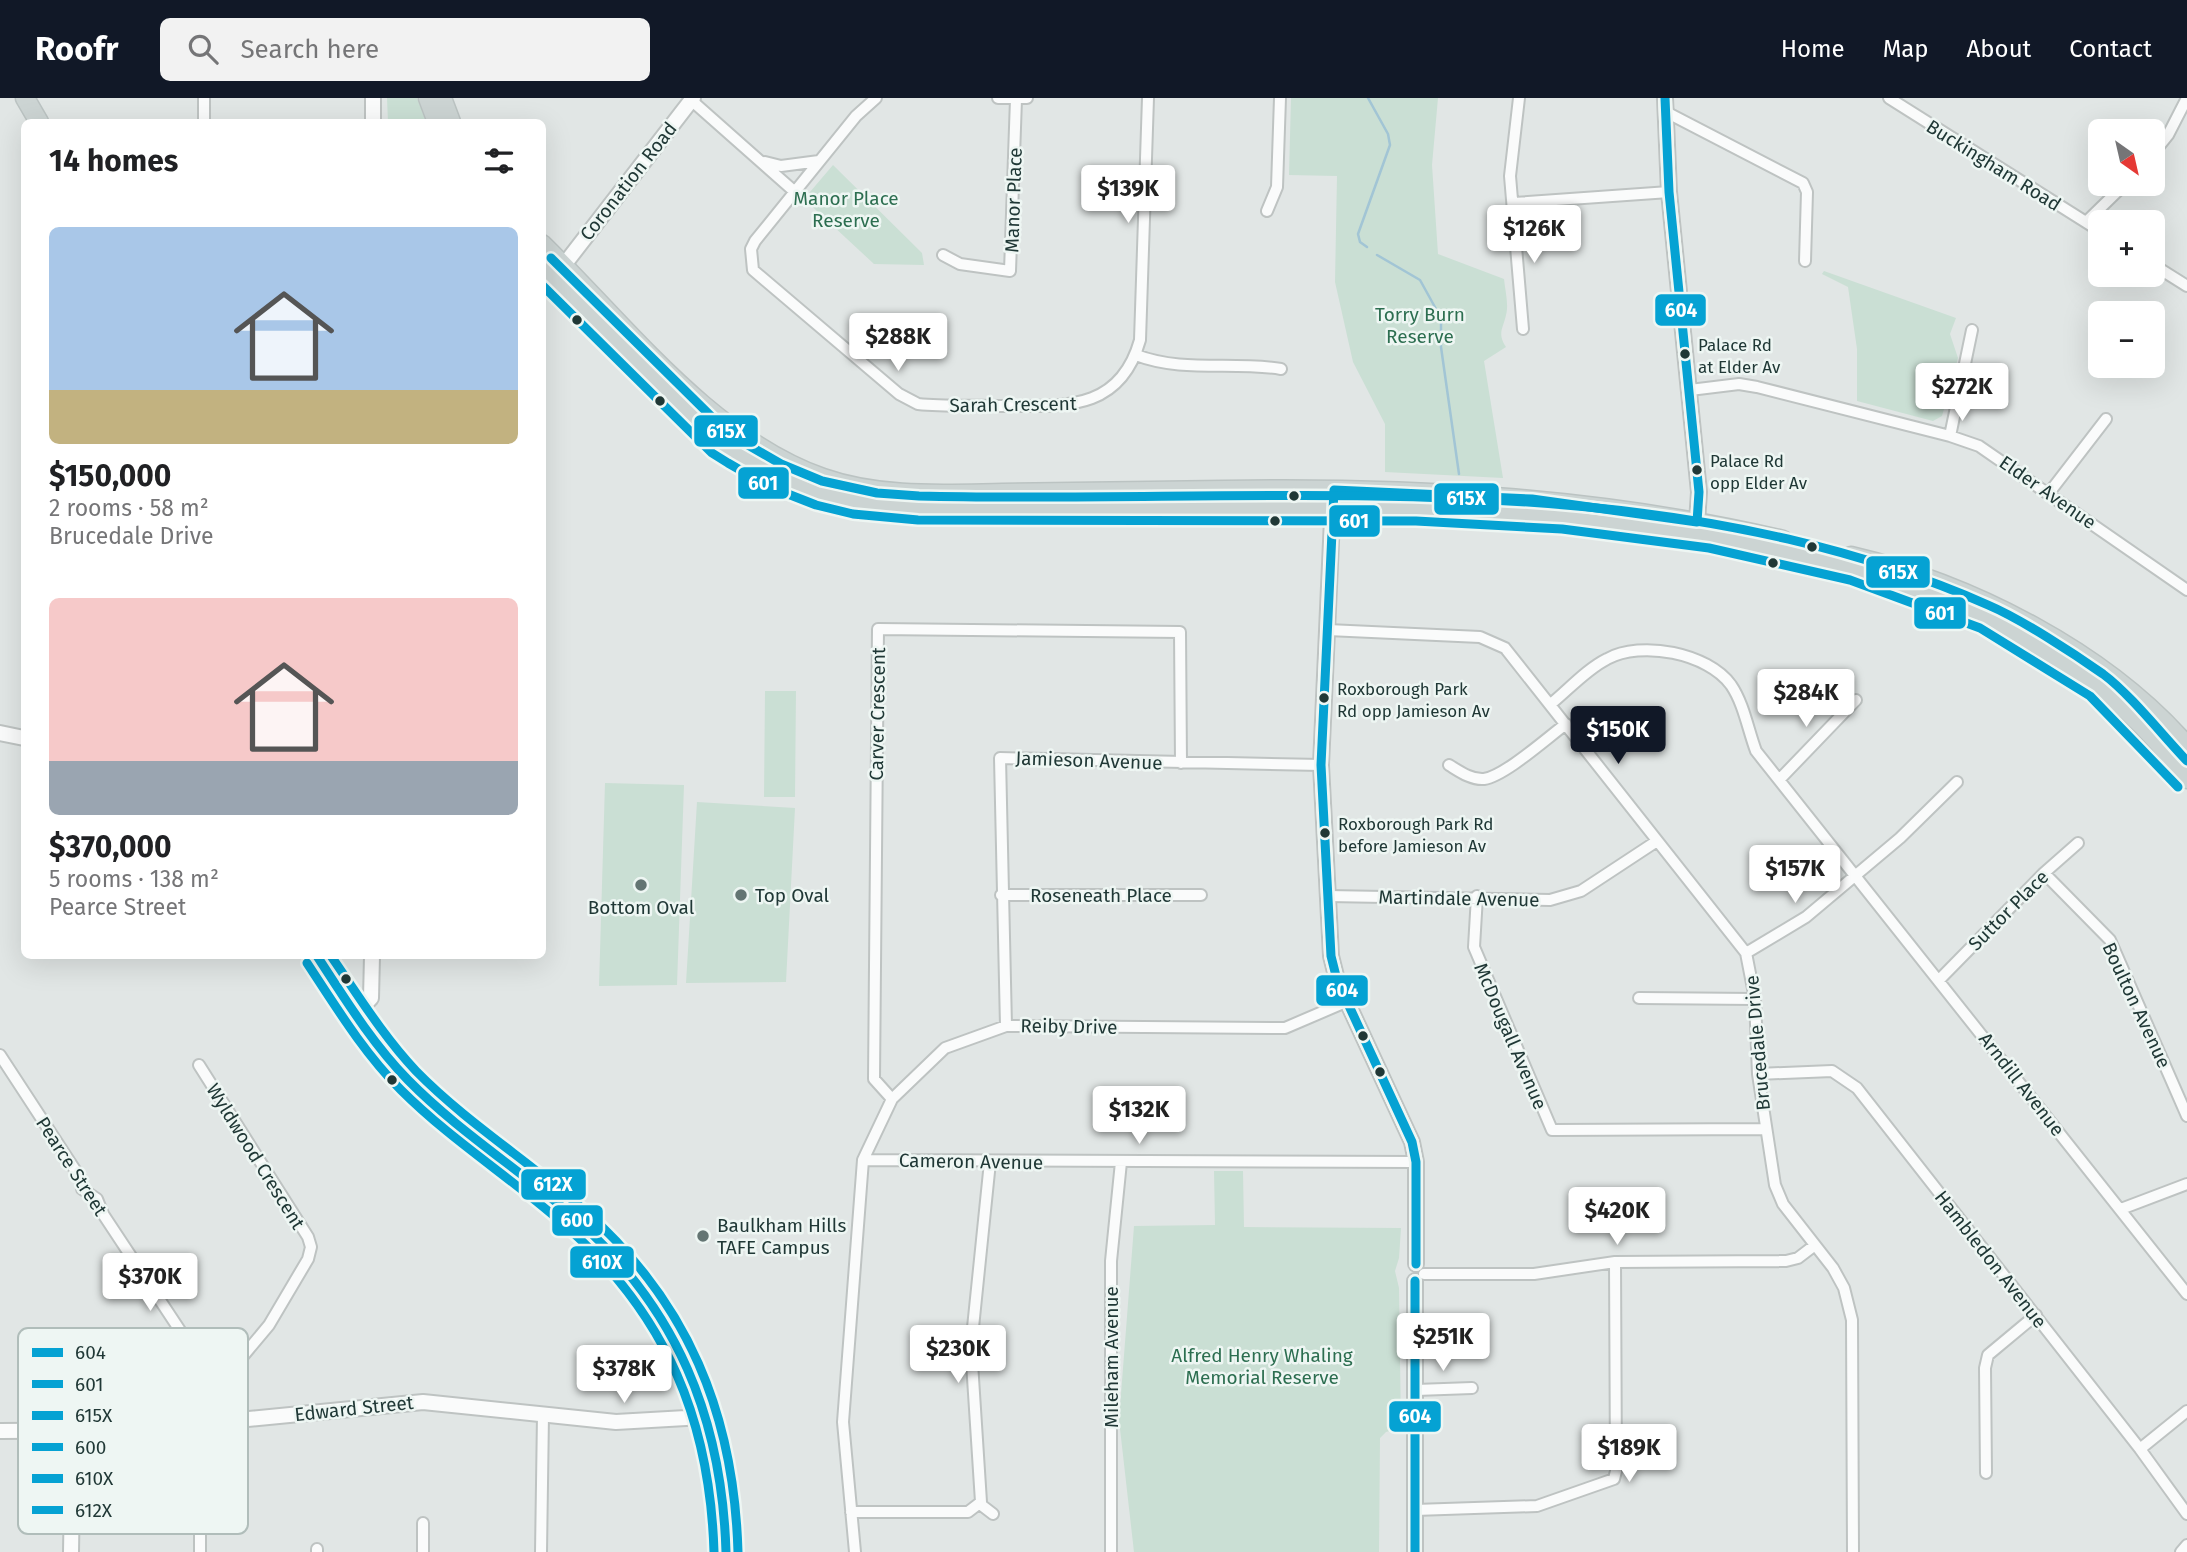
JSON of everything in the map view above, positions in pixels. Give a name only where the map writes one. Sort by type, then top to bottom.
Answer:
[{"type":"main road","points":[[24,98],[37,119]]},
{"type":"main road","points":[[428,98],[436,119]]},
{"type":"main road","points":[[442,98],[450,119]]},
{"type":"main road","points":[[546,253],[553,270],[721,444],[752,465],[798,485],[835,497],[883,505],[953,509],[1333,498],[1532,499],[1697,522],[1895,566],[1976,598],[2081,656],[2152,709],[2187,746]]},
{"type":"main road","points":[[1333,498],[1496,510],[1640,526],[1773,549],[1856,568],[1942,598],[2023,636],[2116,702],[2160,744],[2187,779]]},
{"type":"main road","points":[[319,959],[387,1056],[429,1100],[576,1219],[611,1252],[638,1284],[674,1338],[707,1413],[722,1478],[726,1552]]},
{"type":"street","points":[[204,98],[204,119]]},
{"type":"street","points":[[373,98],[373,119]]},
{"type":"street","name":"Sarah Crescent","points":[[876,98],[856,116],[751,249],[753,270],[908,400],[931,405],[1078,404],[1092,400],[1116,383],[1136,355],[1140,340],[1148,98]]},
{"type":"street","points":[[998,98],[1021,99]]},
{"type":"street","points":[[1267,211],[1277,187],[1280,98]]},
{"type":"street","points":[[1519,98],[1510,176],[1523,329]]},
{"type":"street","name":"Buckingham Road","points":[[1889,98],[2086,222]]},
{"type":"street","points":[[2165,139],[2187,98]]},
{"type":"street","points":[[692,99],[795,192]]},
{"type":"street","name":"Coronation Road","points":[[553,270],[692,99]]},
{"type":"street","name":"Manor Place","points":[[943,255],[960,264],[1010,271],[1021,99]]},
{"type":"street","points":[[1664,104],[1669,192],[1699,492],[1697,522]]},
{"type":"street","points":[[1664,104],[1803,183],[1807,192],[1805,261]]},
{"type":"street","points":[[762,161],[782,166],[819,161]]},
{"type":"street","points":[[1514,203],[1669,192]]},
{"type":"street","points":[[2086,222],[2113,196]]},
{"type":"street","points":[[2165,272],[2187,286]]},
{"type":"street","points":[[1950,436],[1972,330]]},
{"type":"street","points":[[1136,355],[1172,366],[1258,365],[1281,369]]},
{"type":"street","name":"Elder Avenue","points":[[1690,390],[1739,384],[1757,387],[1950,436],[1999,457],[2187,590]]},
{"type":"street","points":[[2049,493],[2106,419]]},
{"type":"street","points":[[1333,498],[1321,765],[1333,967],[1408,1131],[1416,1162],[1419,1273],[1415,1552]]},
{"type":"street","name":"Carver Crescent","points":[[892,1099],[874,1079],[878,629],[1180,632],[1181,763]]},
{"type":"street","name":"Brucedale Drive","points":[[1328,630],[1452,635],[1490,640],[1505,648],[1552,704],[1746,953],[1755,999],[1758,1074],[1775,1185],[1783,1204],[1815,1245],[1843,1288],[1852,1320],[1853,1552]]},
{"type":"street","name":"Arndill Avenue","points":[[1552,704],[1606,659],[1635,650],[1695,657],[1713,666],[1731,685],[1741,705],[1756,751],[1940,979],[2187,1294]]},
{"type":"street","points":[[1779,780],[1856,700]]},
{"type":"street","points":[[1449,765],[1469,776],[1485,779],[1504,769],[1566,724]]},
{"type":"street","points":[[0,733],[21,737]]},
{"type":"street","name":"Jamieson Avenue","points":[[1006,1026],[1000,758],[1321,765]]},
{"type":"street","points":[[1746,953],[1806,917],[1856,876],[1957,782]]},
{"type":"street","name":"Martindale Avenue","points":[[1328,897],[1477,896],[1550,900],[1581,891],[1657,841]]},
{"type":"street","name":"Suttor Place","points":[[1940,979],[2044,873],[2078,843]]},
{"type":"street","name":"Boulton Avenue","points":[[2044,873],[2110,940],[2187,1116]]},
{"type":"street","name":"Roseneath Place","points":[[1001,895],[1201,895]]},
{"type":"street","name":"McDougall Avenue","points":[[1477,896],[1474,947],[1552,1130],[1765,1129]]},
{"type":"street","points":[[356,1014],[371,998],[372,959]]},
{"type":"street","points":[[1639,998],[1755,999]]},
{"type":"street","name":"Reiby Drive","points":[[856,1552],[843,1422],[863,1160],[892,1099],[945,1048],[1006,1026],[1285,1028],[1348,1001]]},
{"type":"street","name":"Pearce Street","points":[[0,1055],[81,1179],[82,1189],[97,1199],[103,1214],[179,1328]]},
{"type":"street","name":"Wyldwood Crescent","points":[[199,1065],[308,1237],[311,1247],[308,1259],[268,1325],[248,1349]]},
{"type":"street","name":"Hambledon Avenue","points":[[1758,1074],[1832,1070],[1857,1088],[2140,1449],[2187,1514]]},
{"type":"street","name":"Cameron Avenue","points":[[863,1160],[1416,1162]]},
{"type":"street","points":[[852,1512],[968,1512],[980,1504],[982,1495],[971,1347],[990,1162]]},
{"type":"street","name":"Mileham Avenue","points":[[1111,1552],[1111,1261],[1121,1162]]},
{"type":"street","points":[[2121,1209],[2187,1184]]},
{"type":"street","points":[[1419,1273],[1534,1274],[1615,1262],[1786,1261],[1798,1258],[1815,1245]]},
{"type":"street","points":[[1415,1510],[1537,1506],[1614,1479],[1615,1262]]},
{"type":"street","points":[[1986,1473],[1985,1368],[1988,1355],[2036,1315]]},
{"type":"street","points":[[1416,1390],[1472,1388]]},
{"type":"street","name":"Edward Street","points":[[248,1419],[423,1402],[616,1422],[686,1418],[707,1413]]},
{"type":"street","points":[[2140,1449],[2187,1411]]},
{"type":"street","points":[[541,1552],[543,1415]]},
{"type":"street","name":"Edward Street","points":[[0,1430],[18,1430]]},
{"type":"street","points":[[980,1504],[993,1514]]},
{"type":"street","points":[[423,1523],[423,1552]]},
{"type":"street","points":[[71,1534],[71,1552]]},
{"type":"street","points":[[200,1534],[200,1552]]},
{"type":"street","points":[[2181,1552],[2187,1545]]},
{"type":"green space","points":[[387,98],[417,98],[425,119],[388,119]]},
{"type":"green space","name":"Torry Burn Reserve","points":[[1291,98],[1438,98],[1432,165],[1438,254],[1504,279],[1507,306],[1501,334],[1506,347],[1484,361],[1503,478],[1385,472],[1385,424],[1353,362],[1335,282],[1337,176],[1289,175]]},
{"type":"green space","name":"Manor Place Reserve","points":[[833,165],[922,253],[924,265],[874,264],[804,199]]},
{"type":"green space","points":[[1824,271],[1956,318],[1950,334],[1958,358],[1942,416],[1933,421],[1857,401],[1857,349],[1848,287],[1822,274]]},
{"type":"green space","points":[[765,691],[796,691],[795,797],[764,797]]},
{"type":"green space","name":"Bottom Oval","points":[[605,783],[684,785],[677,985],[599,986]]},
{"type":"green space","name":"Top Oval","points":[[697,802],[795,808],[786,982],[686,983]]},
{"type":"green space","name":"Alfred Henry Whaling Memorial Reserve","points":[[1214,1171],[1243,1171],[1244,1227],[1401,1228],[1399,1258],[1395,1271],[1399,1288],[1401,1428],[1386,1432],[1380,1438],[1379,1552],[1134,1552],[1119,1420],[1134,1226],[1215,1225]]},
{"type":"waterway","points":[[1367,247],[1360,242],[1358,234],[1390,145],[1388,134],[1368,98]]},
{"type":"waterway","points":[[1377,255],[1420,280],[1441,318],[1441,347],[1459,474]]},
{"type":"transit line","name":"604","points":[[1665,98],[1669,192],[1699,492],[1697,522]]},
{"type":"transit line","name":"615X","points":[[551,258],[729,434],[781,464],[822,481],[877,493],[919,496],[1325,495],[1461,498],[1596,508],[1729,527],[1860,558],[2001,611],[2047,637],[2113,682],[2187,761]]},
{"type":"transit line","name":"601","points":[[546,289],[712,453],[770,487],[816,505],[853,514],[918,520],[1416,521],[1562,529],[1709,548],[1850,580],[1980,628],[2090,696],[2178,787]]},
{"type":"transit line","name":"604","points":[[1416,1264],[1416,1162],[1412,1142],[1337,980],[1331,956],[1321,765],[1334,490],[1532,499],[1697,522]]},
{"type":"transit line","name":"600","points":[[319,959],[371,1036],[408,1080],[448,1117],[576,1219],[611,1254],[641,1290],[667,1329],[687,1369],[703,1411],[715,1456],[723,1503],[726,1552]]},
{"type":"transit line","name":"612X","points":[[333,959],[382,1030],[416,1071],[456,1108],[584,1210],[620,1245],[651,1283],[677,1322],[715,1407],[727,1453],[738,1552]]},
{"type":"transit line","name":"610X","points":[[307,963],[363,1045],[401,1090],[442,1127],[569,1229],[603,1263],[632,1298],[657,1335],[677,1374],[692,1415],[711,1504],[714,1552]]},
{"type":"transit line","name":"604","points":[[1415,1281],[1415,1552]]},
{"type":"place","name":"Palace Rd at Elder Av","points":[[1685,354]]},
{"type":"place","name":"Palace Rd opp Elder Av","points":[[1697,470]]},
{"type":"place","name":"Roxborough Park Rd opp Jamieson Av","points":[[1324,698]]},
{"type":"place","name":"Roxborough Park Rd before Jamieson Av","points":[[1325,833]]},
{"type":"place","name":"Bottom Oval","points":[[641,885]]},
{"type":"place","name":"Top Oval","points":[[741,895]]},
{"type":"place","name":"Baulkham Hills TAFE Campus","points":[[703,1236]]}]
